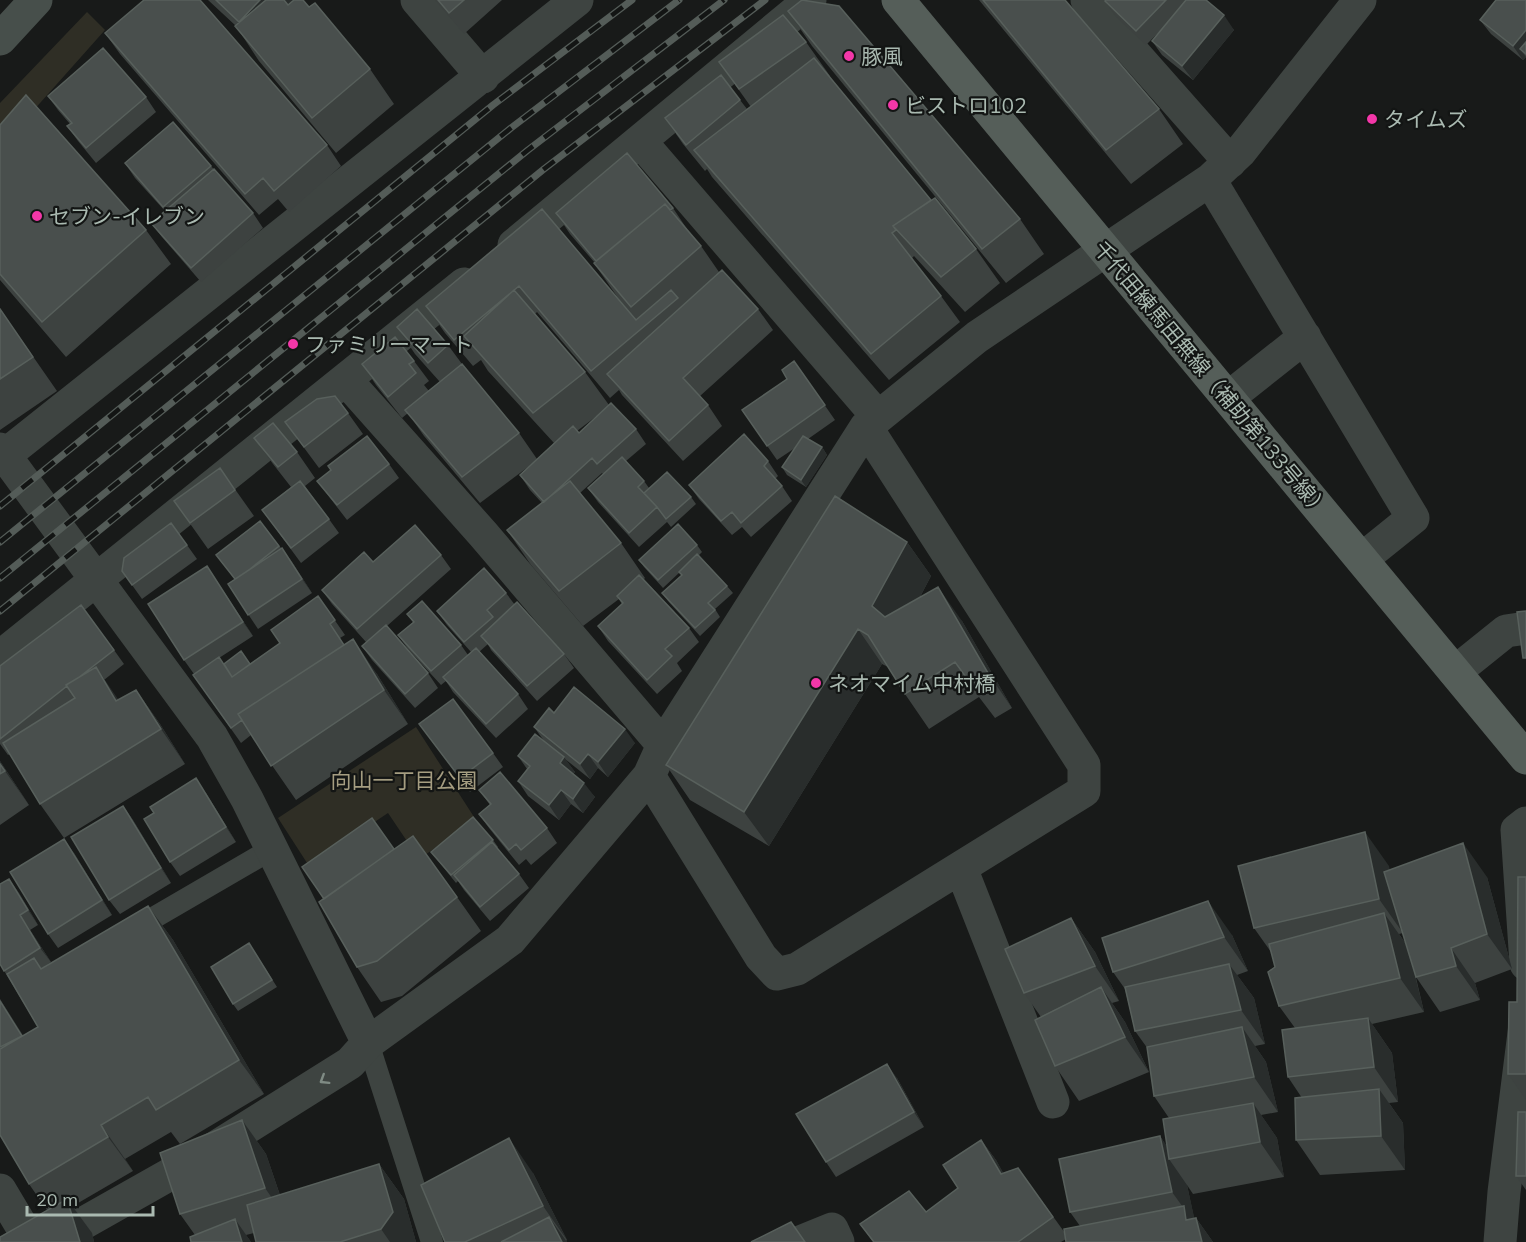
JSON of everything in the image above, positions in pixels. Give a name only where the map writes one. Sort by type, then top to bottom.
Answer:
[{"type":"main road","name":"千代田練馬田無線（補助第133号線）","points":[[898,0],[1526,758]]},
{"type":"main road","points":[[0,39],[28,3]]},
{"type":"street","points":[[417,0],[483,77]]},
{"type":"street","points":[[368,1043],[248,799],[212,737],[97,579],[1,454],[483,77],[577,0]]},
{"type":"street","points":[[0,657],[489,265],[810,0]]},
{"type":"street","points":[[1087,0],[1220,171],[1305,337],[1413,518],[1362,558]]},
{"type":"street","points":[[50,1242],[216,1147],[350,1063],[368,1043],[510,940],[649,776],[663,745],[872,422],[977,337],[1220,171],[1310,65],[1360,0]]},
{"type":"street","points":[[640,142],[872,422],[1084,765],[1084,790],[797,969],[777,974],[761,957],[649,776]]},
{"type":"street","points":[[1228,398],[1305,337]]},
{"type":"street","points":[[346,380],[483,534],[663,745]]},
{"type":"street","points":[[1455,672],[1506,631],[1526,628]]},
{"type":"street","points":[[1526,823],[1517,830],[1526,964]]},
{"type":"street","points":[[961,868],[1053,1102]]},
{"type":"street","points":[[1500,1242],[1526,1017]]},
{"type":"street","points":[[0,1190],[32,1242]]},
{"type":"street","points":[[800,1242],[832,1229],[838,1242]]},
{"type":"lane","points":[[109,944],[272,849]]},
{"type":"lane","points":[[368,1043],[432,1242]]},
{"type":"green space","points":[[87,12],[105,30],[0,148],[0,103]]},
{"type":"green space","name":"向山一丁目公園","points":[[416,727],[476,820],[419,859],[388,813],[309,866],[278,818]]},
{"type":"building","points":[[144,0],[200,0],[327,145],[274,191],[263,178],[245,194],[105,33]]},
{"type":"building","points":[[216,0],[260,0],[239,22]]},
{"type":"building","points":[[266,0],[284,0],[288,5],[294,0],[303,0],[309,7],[315,3],[370,69],[312,118],[235,26]]},
{"type":"building","points":[[438,0],[464,0],[449,13]]},
{"type":"building","points":[[802,0],[839,6],[1020,219],[982,249],[788,11]]},
{"type":"building","points":[[983,0],[1065,0],[1159,109],[1106,150]]},
{"type":"building","points":[[1106,0],[1166,0],[1136,31]]},
{"type":"building","points":[[1186,0],[1206,0],[1224,15],[1182,66],[1152,41]]},
{"type":"building","points":[[1496,0],[1526,0],[1526,30],[1513,46],[1480,20]]},
{"type":"building","points":[[783,15],[806,42],[739,89],[719,62]]},
{"type":"building","points":[[1526,42],[1526,54],[1520,49]]},
{"type":"building","points":[[103,48],[146,97],[86,148],[67,126],[72,123],[48,96]]},
{"type":"building","points":[[814,58],[931,200],[893,226],[896,230],[892,233],[941,296],[871,354],[694,150]]},
{"type":"building","points":[[721,75],[740,100],[686,145],[665,118]]},
{"type":"building","points":[[26,95],[146,230],[42,322],[0,274],[0,125]]},
{"type":"building","points":[[173,122],[211,166],[163,207],[125,163]]},
{"type":"building","points":[[627,153],[673,208],[670,210],[665,204],[596,261],[556,213]]},
{"type":"building","points":[[214,169],[253,213],[191,268],[151,223]]},
{"type":"building","points":[[935,198],[976,249],[941,277],[893,226]]},
{"type":"building","points":[[665,204],[701,246],[631,307],[594,263]]},
{"type":"building","points":[[542,209],[636,320],[671,290],[678,298],[591,371],[519,286],[454,340],[426,306]]},
{"type":"building","points":[[722,270],[758,309],[683,378],[708,405],[669,441],[607,374]]},
{"type":"building","points":[[514,290],[585,372],[533,413],[464,336]]},
{"type":"building","points":[[0,309],[33,357],[0,379]]},
{"type":"building","points":[[417,309],[448,345],[428,363],[397,327]]},
{"type":"building","points":[[395,337],[414,361],[409,364],[416,373],[388,397],[362,364]]},
{"type":"building","points":[[794,361],[825,405],[767,446],[742,410],[787,379],[782,370]]},
{"type":"building","points":[[462,364],[519,433],[462,477],[405,410]]},
{"type":"building","points":[[335,396],[348,413],[304,447],[285,422],[317,399]]},
{"type":"building","points":[[611,403],[636,429],[597,464],[592,458],[544,502],[520,475],[573,426],[579,433]]},
{"type":"building","points":[[273,423],[297,452],[278,467],[254,438]]},
{"type":"building","points":[[744,434],[768,461],[764,466],[782,486],[741,523],[732,512],[721,521],[689,485]]},
{"type":"building","points":[[367,436],[389,464],[337,505],[317,481],[331,470],[328,466]]},
{"type":"building","points":[[803,436],[822,447],[801,480],[782,467]]},
{"type":"building","points":[[622,457],[644,481],[638,487],[657,507],[629,533],[588,488]]},
{"type":"building","points":[[220,468],[235,490],[190,523],[174,501]]},
{"type":"building","points":[[667,472],[691,497],[666,519],[644,493]]},
{"type":"building","points":[[300,481],[329,519],[291,548],[262,510]]},
{"type":"building","points":[[570,481],[621,543],[559,591],[507,530]]},
{"type":"building","points":[[835,496],[907,542],[872,606],[885,617],[938,587],[988,673],[971,684],[955,662],[905,694],[868,635],[858,629],[744,812],[666,765]]},
{"type":"building","points":[[260,521],[279,546],[235,579],[216,555]]},
{"type":"building","points":[[171,523],[187,545],[132,585],[122,571],[124,558]]},
{"type":"building","points":[[678,524],[697,545],[658,580],[639,560]]},
{"type":"building","points":[[415,525],[441,555],[357,629],[322,590],[364,552],[373,562]]},
{"type":"building","points":[[282,548],[302,579],[248,615],[228,584]]},
{"type":"building","points":[[697,554],[727,586],[708,603],[715,610],[695,628],[662,593],[682,575],[679,572]]},
{"type":"building","points":[[207,566],[243,622],[184,660],[148,604]]},
{"type":"building","points":[[484,568],[506,593],[487,610],[493,617],[464,642],[437,611]]},
{"type":"building","points":[[639,575],[689,628],[665,649],[672,656],[647,680],[598,626],[623,603],[617,596]]},
{"type":"building","points":[[318,596],[335,620],[330,624],[344,645],[238,714],[242,720],[231,728],[193,675],[219,657],[232,677],[280,643],[271,630]]},
{"type":"building","points":[[422,601],[461,645],[431,671],[398,635],[414,622],[407,614]]},
{"type":"building","points":[[517,602],[564,654],[527,686],[481,636]]},
{"type":"building","points":[[81,605],[114,650],[66,685],[0,739],[0,666]]},
{"type":"building","points":[[1526,611],[1526,658],[1523,658],[1517,612]]},
{"type":"building","points":[[386,625],[428,673],[405,694],[362,646]]},
{"type":"building","points":[[353,639],[384,690],[271,766],[238,714]]},
{"type":"building","points":[[476,648],[518,694],[486,724],[443,677]]},
{"type":"building","points":[[241,651],[250,664],[232,677],[224,664]]},
{"type":"building","points":[[96,667],[116,701],[136,690],[161,729],[40,804],[3,743],[75,698],[66,685]]},
{"type":"building","points":[[574,687],[625,729],[598,762],[588,754],[580,764],[534,727],[549,708],[554,713]]},
{"type":"building","points":[[453,699],[493,753],[460,778],[419,724]]},
{"type":"building","points":[[535,734],[564,757],[560,763],[584,783],[573,799],[561,790],[549,805],[518,781],[530,766],[518,756]]},
{"type":"building","points":[[0,764],[5,771],[0,774]]},
{"type":"building","points":[[500,772],[547,828],[521,850],[516,844],[509,850],[479,814],[491,804],[479,790]]},
{"type":"building","points":[[196,778],[226,827],[170,862],[144,819],[154,813],[150,807]]},
{"type":"building","points":[[123,806],[161,868],[109,900],[71,837]]},
{"type":"building","points":[[473,817],[493,840],[451,875],[431,852]]},
{"type":"building","points":[[372,818],[394,849],[324,899],[302,867]]},
{"type":"building","points":[[1365,832],[1379,899],[1254,928],[1238,866]]},
{"type":"building","points":[[413,836],[457,897],[377,961],[357,967],[319,902]]},
{"type":"building","points":[[64,839],[102,900],[48,934],[10,872]]},
{"type":"building","points":[[492,842],[519,874],[480,907],[454,875]]},
{"type":"building","points":[[1463,843],[1487,934],[1451,948],[1456,966],[1416,977],[1384,872]]},
{"type":"building","points":[[1518,877],[1526,877],[1526,1074],[1508,1074],[1509,1002],[1517,1002]]},
{"type":"building","points":[[9,879],[28,910],[20,915],[40,948],[4,971],[0,964],[0,884]]},
{"type":"building","points":[[1208,901],[1224,937],[1113,972],[1102,938]]},
{"type":"building","points":[[148,906],[239,1060],[156,1110],[148,1097],[101,1125],[108,1137],[29,1184],[0,1135],[0,1049],[38,1027],[7,974],[34,958],[41,969]]},
{"type":"building","points":[[1384,913],[1400,978],[1279,1006],[1268,972],[1275,967],[1269,944]]},
{"type":"building","points":[[1071,918],[1095,966],[1024,993],[1005,949]]},
{"type":"building","points":[[249,943],[272,980],[233,1004],[211,967]]},
{"type":"building","points":[[1229,964],[1241,1010],[1135,1031],[1125,987]]},
{"type":"building","points":[[1101,987],[1125,1037],[1055,1066],[1035,1020]]},
{"type":"building","points":[[0,1001],[22,1036],[0,1047]]},
{"type":"building","points":[[1368,1018],[1374,1067],[1288,1077],[1282,1030]]},
{"type":"building","points":[[1242,1027],[1254,1077],[1154,1096],[1147,1047]]},
{"type":"building","points":[[887,1064],[914,1112],[826,1162],[796,1114]]},
{"type":"building","points":[[1379,1089],[1381,1136],[1296,1140],[1295,1098]]},
{"type":"building","points":[[1253,1103],[1260,1142],[1169,1159],[1163,1119]]},
{"type":"building","points":[[1518,1112],[1526,1112],[1526,1176],[1516,1176]]},
{"type":"building","points":[[242,1120],[265,1188],[180,1214],[160,1153]]},
{"type":"building","points":[[1160,1136],[1172,1192],[1070,1212],[1059,1159]]},
{"type":"building","points":[[509,1138],[543,1206],[465,1242],[445,1242],[421,1185]]},
{"type":"building","points":[[981,1140],[1001,1174],[1018,1168],[1053,1217],[1018,1242],[874,1242],[860,1224],[909,1191],[926,1212],[958,1188],[943,1165]]},
{"type":"building","points":[[379,1164],[393,1212],[381,1229],[340,1242],[256,1242],[247,1205]]},
{"type":"building","points":[[67,1199],[80,1242],[0,1242],[0,1237]]},
{"type":"building","points":[[1184,1206],[1186,1220],[1196,1218],[1202,1242],[1066,1242],[1064,1229]]},
{"type":"building","points":[[549,1217],[562,1242],[501,1242]]},
{"type":"building","points":[[235,1219],[242,1242],[191,1242],[190,1237]]},
{"type":"building","points":[[791,1222],[805,1242],[751,1242]]},
{"type":"railway","points":[[0,506],[493,105],[632,0]]},
{"type":"railway","points":[[0,542],[511,128],[679,0]]},
{"type":"railway","points":[[0,578],[528,150],[724,0]]},
{"type":"railway","points":[[0,611],[544,169],[765,0]]},
{"type":"place","name":"豚風","points":[[849,56]]},
{"type":"place","name":"ビストロ102","points":[[893,105]]},
{"type":"place","name":"タイムズ","points":[[1372,119]]},
{"type":"place","name":"セブン-イレブン","points":[[37,216]]},
{"type":"place","name":"ファミリーマート","points":[[293,344]]},
{"type":"place","name":"ネオマイム中村橋","points":[[816,683]]}]
